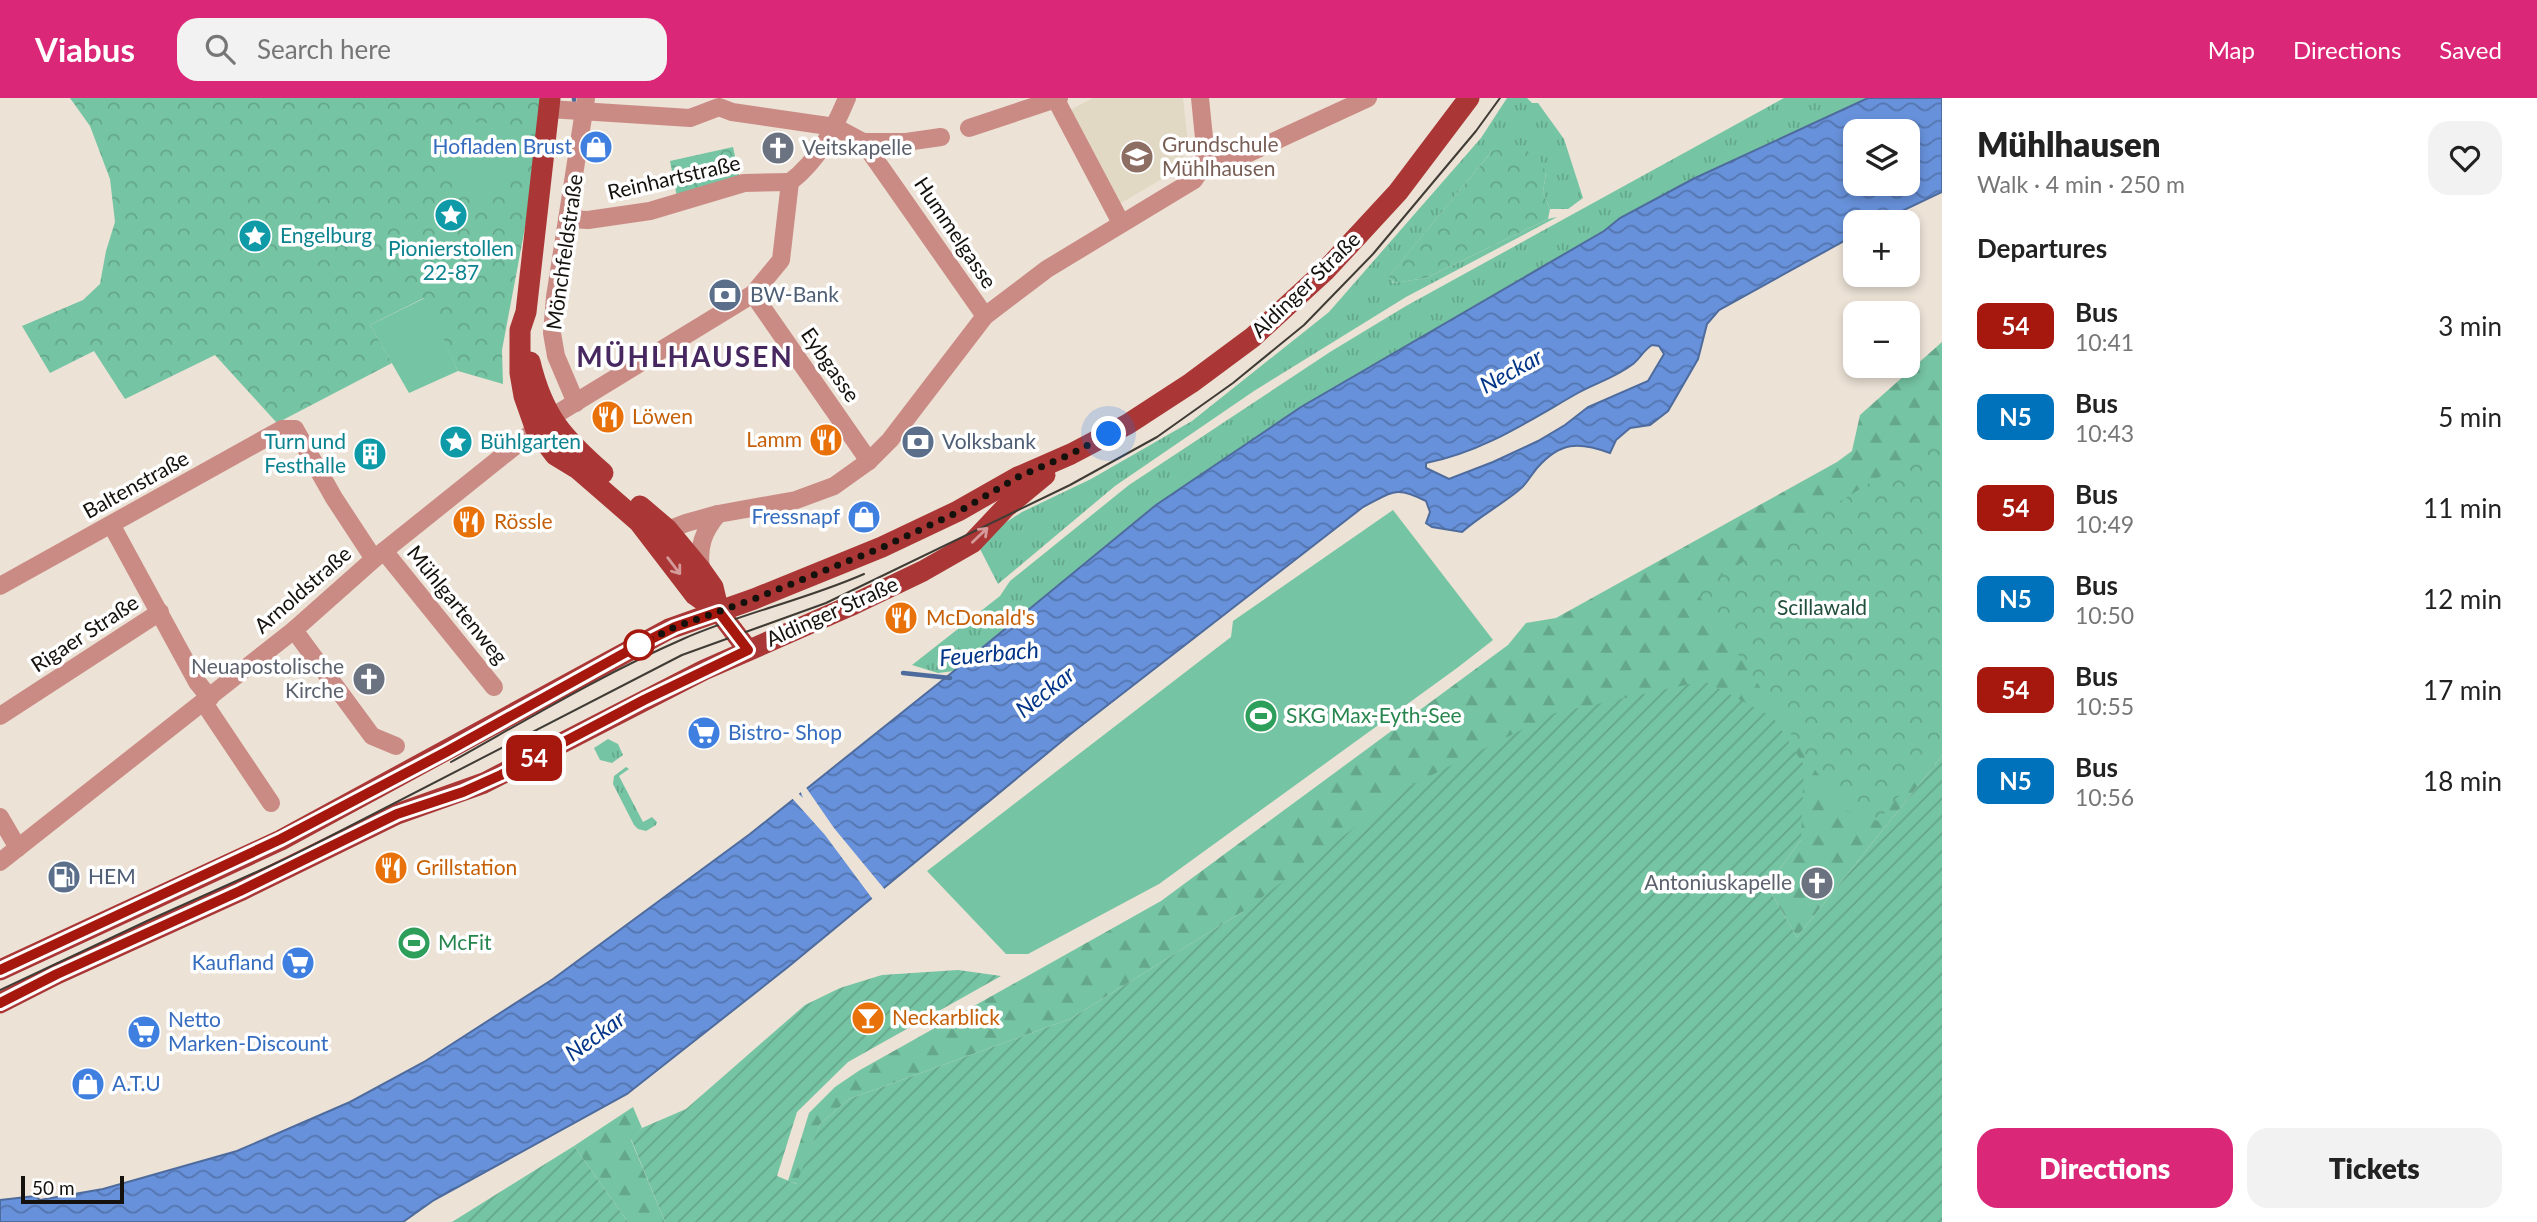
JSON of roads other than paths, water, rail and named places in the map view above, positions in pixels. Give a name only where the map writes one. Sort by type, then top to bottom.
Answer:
[{"type":"main road","name":"Aldinger Straße","points":[[0,970],[281,839],[675,627],[883,547],[958,512],[1018,477],[1071,454],[1128,424],[1191,383],[1253,337],[1326,270],[1398,192],[1469,98]]},
{"type":"main road","name":"Mönchfeldstraße","points":[[549,104],[526,313],[520,330],[520,373],[524,396],[543,424],[555,455],[578,469],[639,522],[660,533],[701,570],[713,587],[719,612],[748,650]]},
{"type":"main road","name":"Aldinger Straße","points":[[0,1003],[397,814],[463,792],[501,775],[656,694],[850,606],[958,552],[972,543],[1021,493],[1071,454]]},
{"type":"main road","points":[[660,533],[695,595],[719,612]]},
{"type":"main road","name":"Aldinger Straße","points":[[675,627],[686,615],[695,595]]},
{"type":"street","points":[[790,182],[804,172],[835,127],[847,98]]},
{"type":"street","points":[[969,128],[1057,98],[1121,223]]},
{"type":"street","points":[[660,533],[718,514],[796,499],[834,486],[869,461],[890,440],[985,316],[1047,269],[1194,180],[1203,167],[1205,148],[1200,98]]},
{"type":"street","points":[[1203,167],[1225,164],[1368,98]]},
{"type":"street","points":[[549,104],[586,105],[690,118],[720,102],[732,112],[835,127],[863,142],[906,142],[941,137]]},
{"type":"street","name":"Mönchfeldstraße","points":[[576,403],[556,356],[552,332],[586,105]]},
{"type":"street","name":"Hummelgasse","points":[[863,142],[985,316]]},
{"type":"street","name":"Reinhartstraße","points":[[567,219],[588,220],[650,211],[744,183],[790,182]]},
{"type":"street","name":"Arnoldstraße","points":[[0,862],[294,630],[379,555],[543,424],[753,294],[781,260],[790,182]]},
{"type":"street","name":"Eybgasse","points":[[753,294],[869,461]]},
{"type":"street","name":"Baltenstraße","points":[[0,586],[282,429],[295,429]]},
{"type":"street","name":"Mühlgartenweg","points":[[295,429],[334,498],[379,555],[494,687]]},
{"type":"street","points":[[701,570],[700,542],[707,527],[718,514]]},
{"type":"street","points":[[112,526],[207,700],[271,803]]},
{"type":"street","name":"Rigaer Straße","points":[[0,716],[160,612]]},
{"type":"street","points":[[294,630],[372,736],[396,746]]},
{"type":"street","points":[[0,817],[18,848]]},
{"type":"water","name":"Neckar","points":[[1868,98],[1942,98],[1942,192],[1904,210],[1843,210],[1843,242],[1719,310],[1707,324],[1698,359],[1668,411],[1650,425],[1630,428],[1616,440],[1610,453],[1588,447],[1570,446],[1554,453],[1545,459],[1522,488],[1462,532],[1432,527],[1426,523],[1430,512],[1426,501],[1407,493],[1394,492],[1363,507],[1073,732],[788,967],[627,1094],[434,1200],[403,1222],[0,1222],[0,1200],[35,1196],[40,1200],[103,1189],[237,1151],[350,1102],[424,1062],[553,979],[750,834],[1156,505],[1301,407],[1604,231],[1620,218],[1693,179]],"holes":[[[1652,345],[1659,346],[1664,354],[1648,381],[1588,407],[1538,441],[1449,479],[1426,468],[1426,463],[1466,452],[1504,435],[1583,390],[1619,373],[1633,364]]]},
{"type":"waterway","name":"Feuerbach","points":[[903,673],[950,678]]},
{"type":"tram line","points":[[0,990],[290,857],[682,655],[826,603],[1070,485],[1157,437],[1233,383],[1304,325],[1373,254],[1476,131],[1500,98]]},
{"type":"tram line","points":[[451,762],[595,682],[683,639],[864,574]]},
{"type":"place","name":"Hofladen Brust","points":[[596,147]]},
{"type":"place","name":"Veitskapelle","points":[[778,148]]},
{"type":"place","name":"Grundschule Mühlhausen","points":[[1137,157]]},
{"type":"place","name":"Pionierstollen 22-87","points":[[451,215]]},
{"type":"place","name":"Engelburg","points":[[255,236]]},
{"type":"place","name":"BW-Bank","points":[[725,295]]},
{"type":"place","name":"Löwen","points":[[608,417]]},
{"type":"place","name":"Lamm","points":[[826,440]]},
{"type":"place","name":"Bühlgarten","points":[[456,442]]},
{"type":"place","name":"Volksbank","points":[[918,442]]},
{"type":"place","name":"Turn und Festhalle","points":[[370,454]]},
{"type":"place","name":"Fressnapf","points":[[864,517]]},
{"type":"place","name":"Rössle","points":[[469,522]]},
{"type":"place","name":"McDonald's","points":[[901,618]]},
{"type":"place","name":"Neuapostolische Kirche","points":[[369,679]]},
{"type":"place","name":"SKG Max-Eyth-See","points":[[1261,716]]},
{"type":"place","name":"Bistro- Shop","points":[[704,733]]},
{"type":"place","name":"Grillstation","points":[[391,868]]},
{"type":"place","name":"HEM","points":[[64,877]]},
{"type":"place","name":"Antoniuskapelle","points":[[1817,883]]},
{"type":"place","name":"McFit","points":[[414,943]]},
{"type":"place","name":"Kaufland","points":[[298,963]]},
{"type":"place","name":"Neckarblick","points":[[868,1018]]},
{"type":"place","name":"Netto Marken-Discount","points":[[144,1032]]},
{"type":"place","name":"A.T.U","points":[[88,1084]]},
{"type":"district","name":"MÜHLHAUSEN","points":[[685,357]]},
{"type":"park label","name":"Scillawald","points":[[1822,608]]}]
